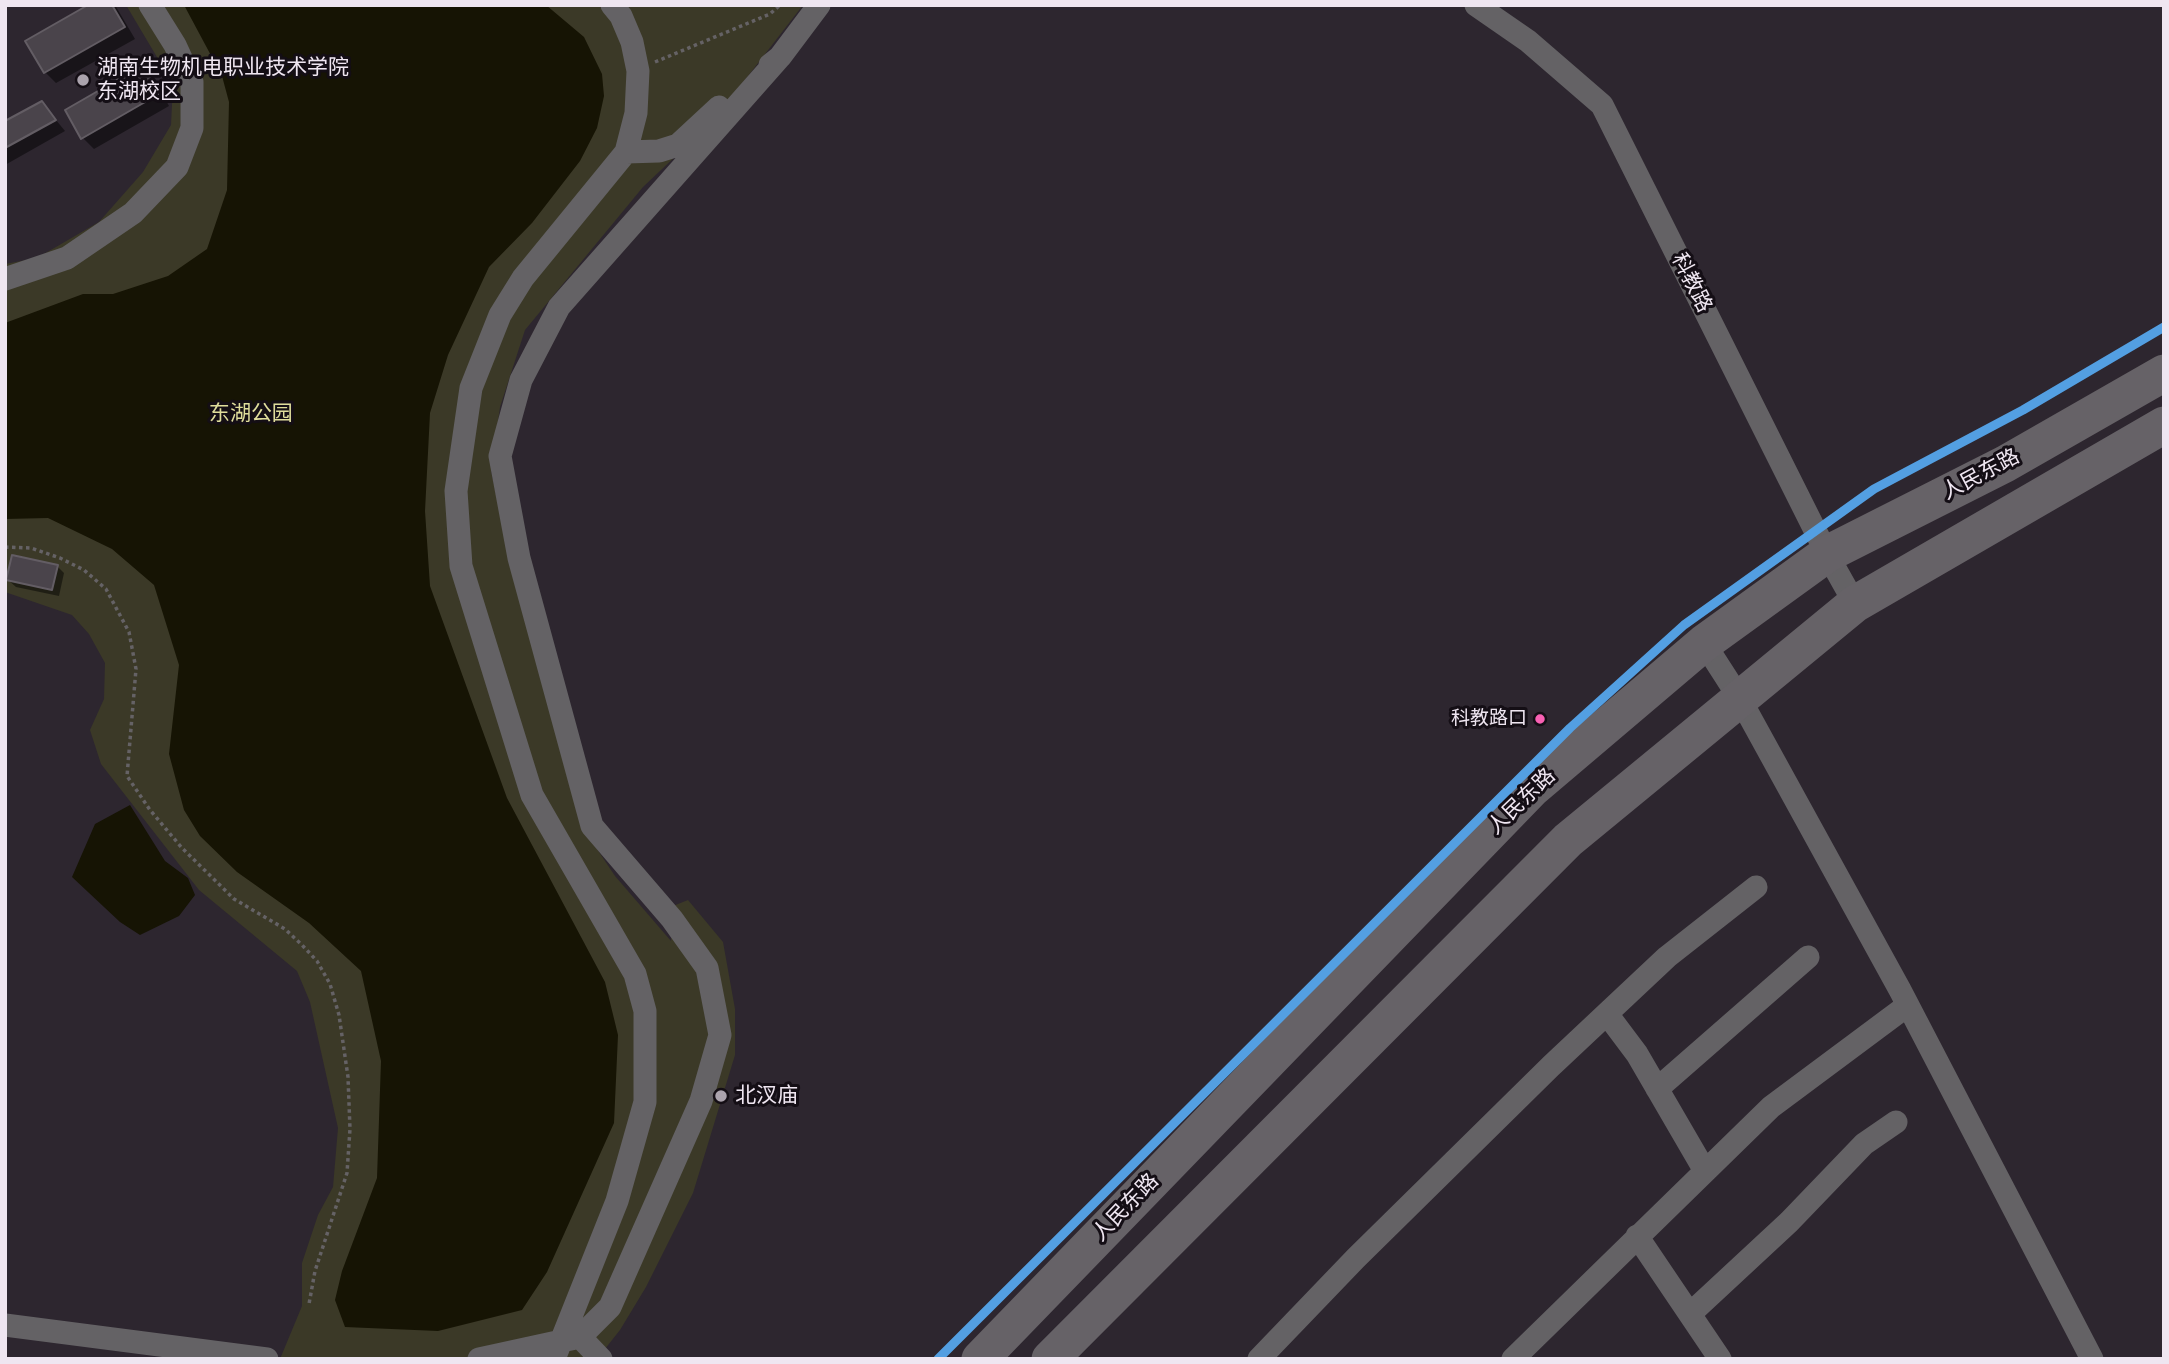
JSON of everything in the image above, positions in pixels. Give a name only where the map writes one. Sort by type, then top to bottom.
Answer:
[{"type":"main road","name":"人民东路","points":[[980,1359],[1532,789],[1704,643],[1827,554],[2005,464],[2164,373]]},
{"type":"main road","points":[[1050,1359],[1568,840],[1855,604],[2164,425]]},
{"type":"street","points":[[5,279],[66,258],[133,213],[177,167],[192,128],[192,82],[175,45],[150,5]]},
{"type":"street","points":[[564,1346],[617,1201],[645,1102],[645,1012],[635,974],[531,795],[461,566],[456,491],[471,388],[500,315],[523,278],[626,152],[636,113],[638,71],[632,42],[621,16],[612,5]]},
{"type":"street","points":[[564,1346],[610,1307],[701,1101],[720,1035],[707,968],[672,919],[592,826],[519,558],[500,456],[521,380],[559,307],[780,57],[818,5]]},
{"type":"street","name":"科教路","points":[[1476,5],[1528,41],[1602,105],[1827,554],[1855,604]]},
{"type":"street","points":[[626,152],[659,151],[678,145],[711,113],[780,57]]},
{"type":"street","points":[[1704,643],[1740,699],[1908,1005],[2092,1359]]},
{"type":"street","points":[[1259,1359],[1366,1248],[1606,1014],[1667,957],[1756,887]]},
{"type":"street","points":[[1657,1089],[1808,957]]},
{"type":"street","points":[[1513,1359],[1771,1107],[1908,1005]]},
{"type":"street","points":[[1606,1014],[1637,1054],[1705,1171]]},
{"type":"street","points":[[1691,1313],[1789,1222],[1864,1144],[1896,1122]]},
{"type":"street","points":[[1637,1236],[1720,1359]]},
{"type":"street","points":[[5,1325],[267,1359]]},
{"type":"street","points":[[479,1359],[564,1346],[601,1359]]},
{"type":"path","points":[[638,71],[672,52],[770,14],[780,5]]},
{"type":"path","points":[[5,547],[32,548],[60,558],[84,570],[106,589],[129,632],[136,669],[127,776],[150,810],[182,848],[234,899],[285,929],[317,961],[330,984],[339,1015],[348,1077],[350,1129],[347,1173],[315,1271],[309,1304]]},
{"type":"green space","name":"东湖公园","points":[[126,5],[803,5],[714,120],[643,187],[525,330],[500,407],[491,471],[509,554],[583,828],[615,876],[671,941],[673,906],[688,900],[723,942],[735,1009],[735,1055],[693,1193],[646,1287],[620,1330],[597,1359],[280,1359],[302,1306],[302,1263],[318,1215],[333,1187],[338,1128],[310,1002],[297,971],[199,890],[101,764],[90,730],[104,699],[105,663],[89,634],[72,615],[5,592],[5,264],[37,258],[99,222],[143,172],[171,125],[173,84]]},
{"type":"shaded area","name":"东湖公园","points":[[184,5],[546,5],[584,37],[602,74],[604,96],[597,128],[580,161],[532,223],[489,267],[448,355],[430,413],[425,511],[430,586],[507,798],[605,982],[618,1035],[614,1123],[547,1272],[522,1310],[438,1331],[345,1327],[335,1300],[342,1271],[377,1178],[381,1061],[361,971],[309,923],[237,872],[200,836],[184,810],[169,754],[179,665],[154,585],[112,549],[48,518],[5,519],[5,323],[83,294],[113,294],[168,276],[207,249],[227,190],[229,102],[222,76]]},
{"type":"shaded area","points":[[130,805],[165,861],[188,878],[195,895],[179,916],[140,935],[120,922],[72,877],[95,824]]},
{"type":"building","points":[[88,5],[112,5],[125,27],[44,73],[25,41]]},
{"type":"building","points":[[143,65],[159,94],[81,139],[65,110]]},
{"type":"building","points":[[42,101],[56,120],[5,148],[5,121]]},
{"type":"building","points":[[12,555],[58,565],[52,590],[6,580]]},
{"type":"transit line","points":[[938,1359],[1570,728],[1684,625],[1874,489],[2023,410],[2164,327]]},
{"type":"place","name":"湖南生物机电职业技术学院 东湖校区","points":[[83,80]]},
{"type":"place","name":"科教路口","points":[[1540,719]]},
{"type":"place","name":"北汊庙","points":[[721,1096]]}]
